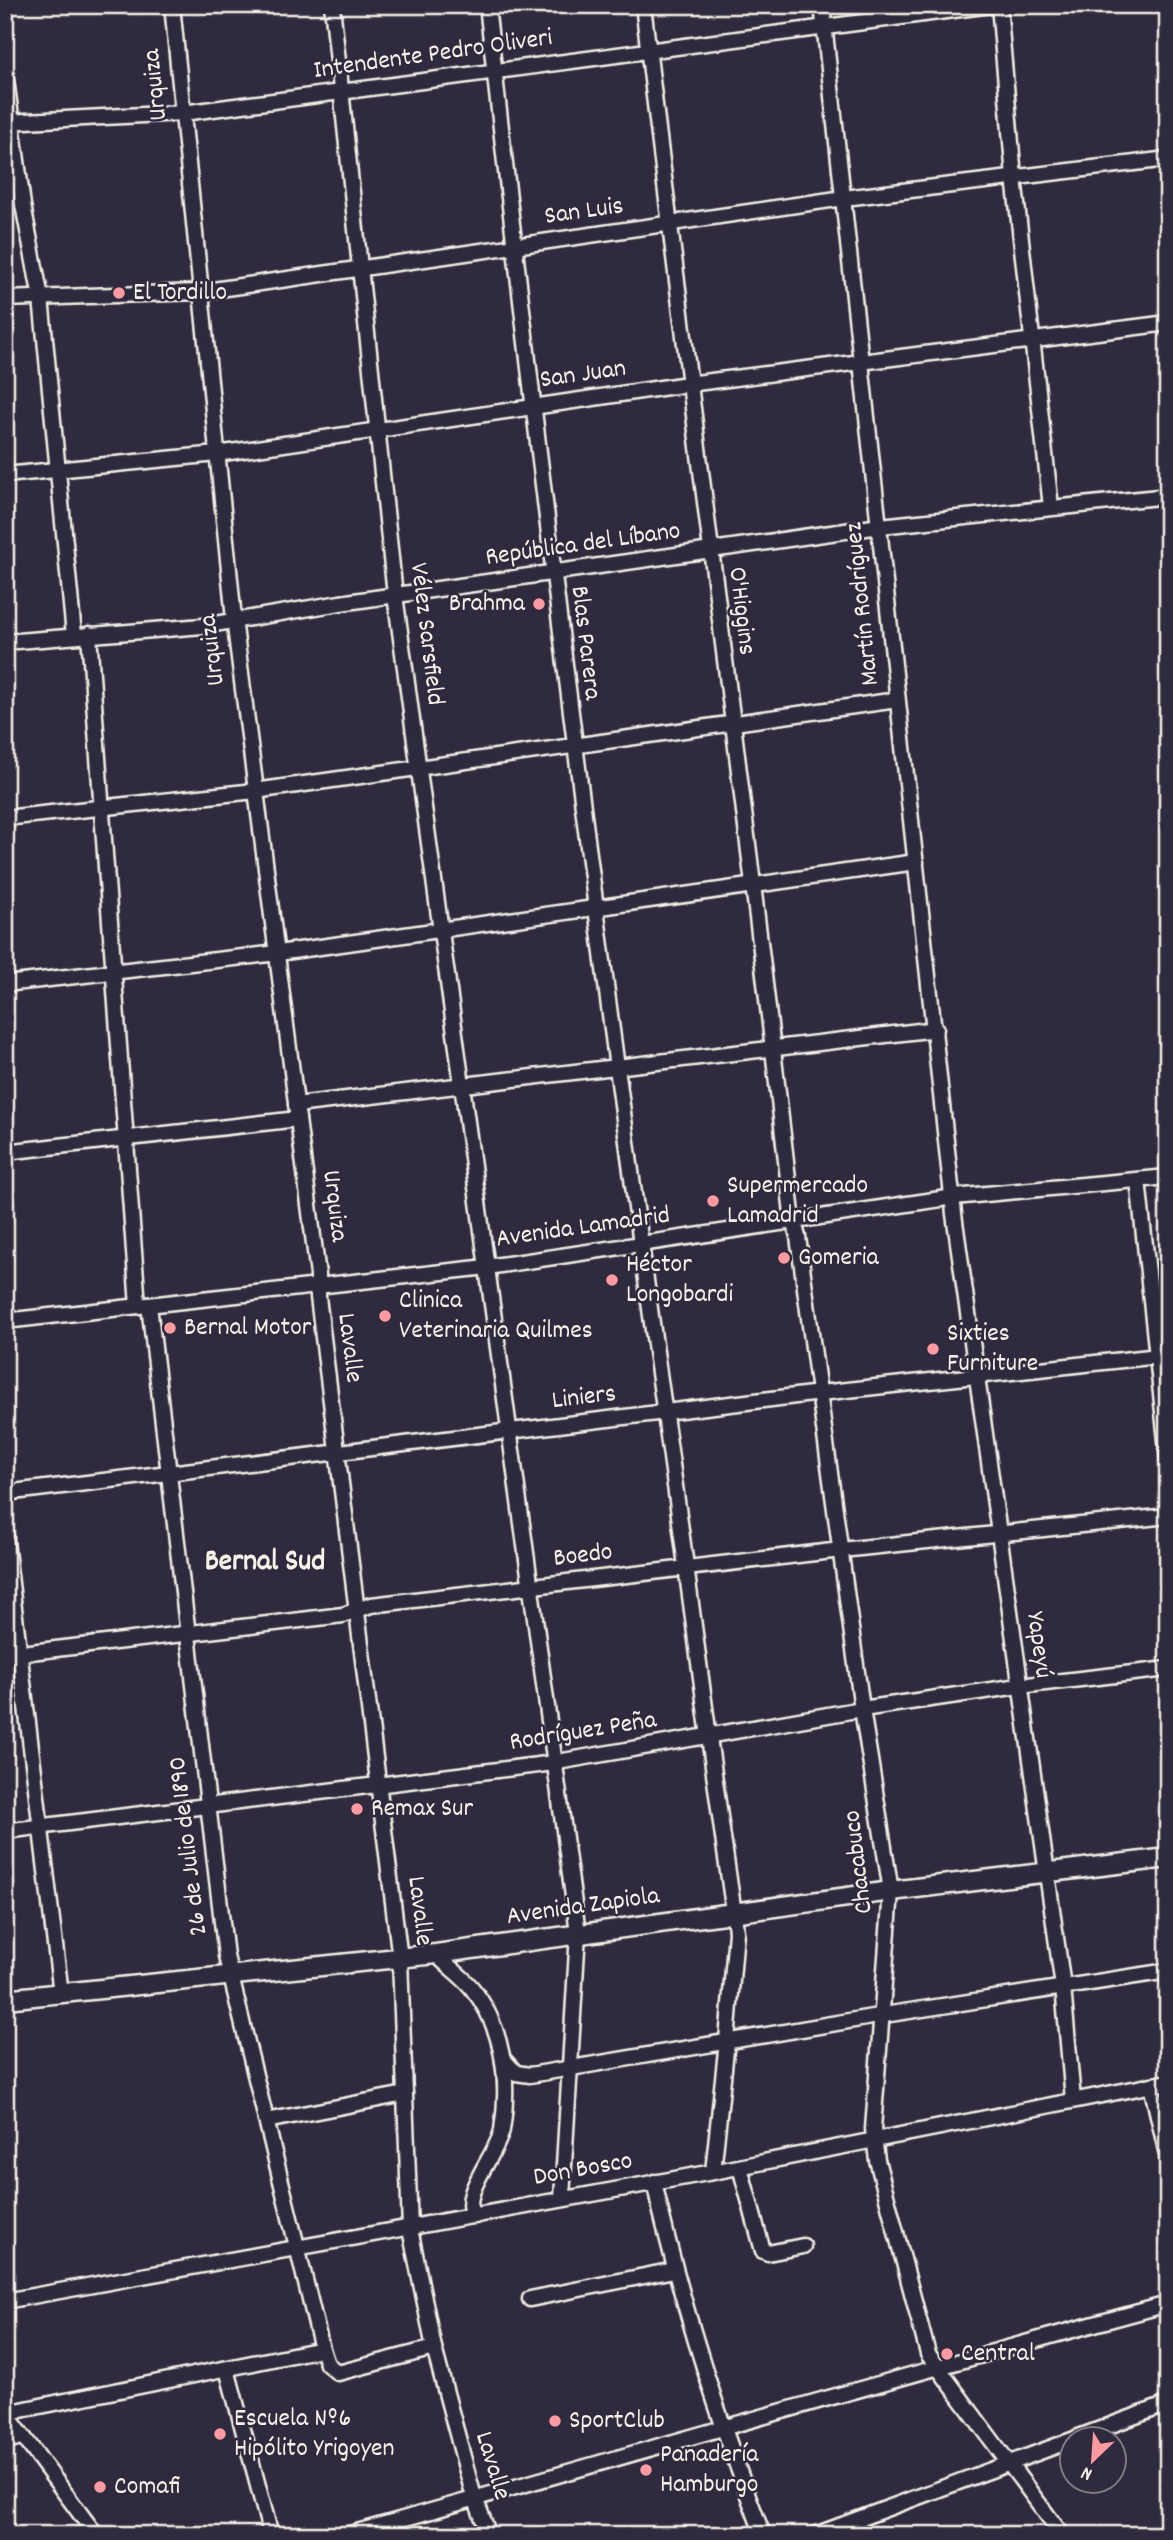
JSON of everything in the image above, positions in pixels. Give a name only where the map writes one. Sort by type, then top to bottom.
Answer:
[{"type":"main road","name":"Avenida Zapiola","points":[[5,2000],[400,1959],[578,1933],[733,1906],[891,1891],[1168,1858]]},
{"type":"street","name":"Urquiza","points":[[172,5],[234,619],[318,1287]]},
{"type":"street","name":"Vélez Sarsfield","points":[[332,5],[396,595],[578,1933],[562,2198]]},
{"type":"street","name":"Blas Parera","points":[[488,5],[552,574],[640,1244],[736,1932],[713,2172]]},
{"type":"street","name":"O'Higgins","points":[[643,5],[709,551],[754,885],[793,1222]]},
{"type":"street","name":"Martín Rodríguez","points":[[822,5],[954,1197]]},
{"type":"street","name":"Intendente Pedro Oliveri","points":[[9,122],[183,113],[991,5]]},
{"type":"street","points":[[999,5],[1014,177],[1051,507]]},
{"type":"street","name":"26 de Julio de 1890","points":[[5,72],[9,122],[41,298],[58,471],[82,635],[101,809],[143,1306],[167,1472],[226,1956],[322,2349],[332,2370],[344,2372],[434,2348]]},
{"type":"street","name":"San Luis","points":[[5,299],[199,292],[361,271],[844,198],[1168,159]]},
{"type":"street","name":"San Juan","points":[[5,475],[216,454],[688,384],[1168,323]]},
{"type":"street","name":"República del Líbano","points":[[5,642],[203,626],[396,595],[880,526],[1168,496]]},
{"type":"street","points":[[5,818],[255,791],[897,700]]},
{"type":"street","points":[[5,984],[278,953],[916,862]]},
{"type":"street","points":[[5,1152],[127,1138],[463,1084],[936,1030]]},
{"type":"street","name":"Avenida Lamadrid","points":[[5,1321],[487,1267],[954,1197],[1168,1177]]},
{"type":"street","points":[[1138,1180],[1162,1355],[1168,1459]]},
{"type":"street","name":"Yapeyú","points":[[954,1197],[998,1534],[1063,1987],[1073,2099]]},
{"type":"street","name":"Chacabuco","points":[[793,1222],[820,1393],[862,1709],[891,1891],[873,2140],[926,2347],[935,2367],[1062,2535]]},
{"type":"street","name":"Lavalle","points":[[318,1287],[400,1959],[410,2229],[434,2348],[475,2499],[489,2535]]},
{"type":"street","name":"Liniers","points":[[5,1493],[820,1393],[1162,1355]]},
{"type":"street","name":"Boedo","points":[[13,1654],[343,1615],[371,1605],[841,1550],[1168,1516]]},
{"type":"street","points":[[5,1534],[13,1654],[42,1827],[61,1994]]},
{"type":"street","name":"Rodríguez Peña","points":[[5,1831],[209,1808],[555,1762],[862,1709],[1019,1686],[1168,1670]]},
{"type":"street","points":[[436,1954],[463,1978],[481,2001],[498,2036],[503,2059],[505,2095],[500,2139],[470,2194],[445,2222]]},
{"type":"street","points":[[503,2059],[510,2069],[524,2076],[884,2015],[1168,1971]]},
{"type":"street","name":"Don Bosco","points":[[5,2301],[740,2167],[1168,2082]]},
{"type":"street","points":[[1151,2085],[1168,2159]]},
{"type":"street","points":[[266,2121],[405,2094]]},
{"type":"street","points":[[740,2167],[763,2251],[768,2253],[803,2246]]},
{"type":"street","points":[[654,2182],[674,2270],[722,2429],[763,2535]]},
{"type":"street","points":[[470,2194],[468,2206],[475,2216]]},
{"type":"street","points":[[530,2300],[674,2270]]},
{"type":"street","points":[[346,2535],[935,2367],[1168,2304]]},
{"type":"street","points":[[96,2535],[6,2412],[322,2349]]},
{"type":"street","points":[[227,2369],[271,2535]]},
{"type":"street","points":[[1114,2424],[1168,2404]]},
{"type":"street","points":[[5,2442],[23,2437]]},
{"type":"street","points":[[815,2535],[1058,2445]]},
{"type":"place","name":"El Tordillo","points":[[119,293]]},
{"type":"place","name":"Brahma","points":[[539,604]]},
{"type":"place","name":"Supermercado Lamadrid","points":[[713,1201]]},
{"type":"place","name":"Gomeria","points":[[784,1258]]},
{"type":"place","name":"Héctor Longobardi","points":[[612,1280]]},
{"type":"place","name":"Clinica Veterinaria Quilmes","points":[[385,1316]]},
{"type":"place","name":"Bernal Motor","points":[[170,1328]]},
{"type":"place","name":"Sixties Furniture","points":[[933,1349]]},
{"type":"place","name":"Remax Sur","points":[[357,1809]]},
{"type":"place","name":"Central","points":[[947,2354]]},
{"type":"place","name":"SportClub","points":[[555,2421]]},
{"type":"place","name":"Escuela Nº6 Hipólito Yrigoyen","points":[[220,2434]]},
{"type":"place","name":"Panadería Hamburgo","points":[[646,2470]]},
{"type":"place","name":"Comafi","points":[[100,2487]]},
{"type":"district","name":"Bernal Sud","points":[[265,1563]]}]
